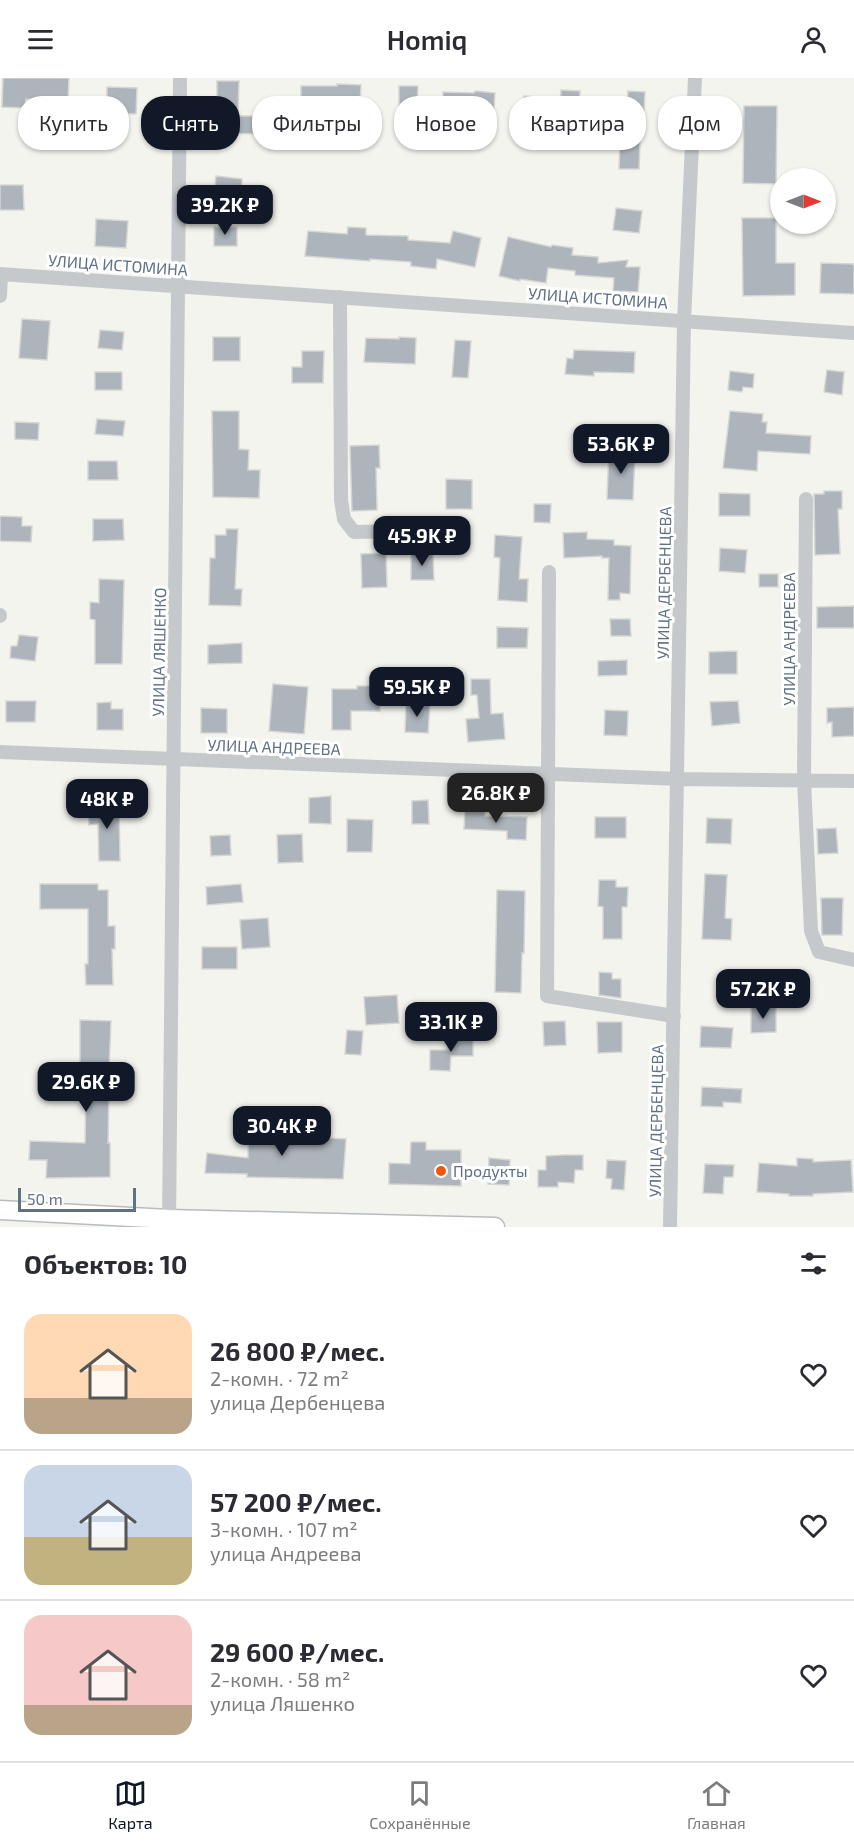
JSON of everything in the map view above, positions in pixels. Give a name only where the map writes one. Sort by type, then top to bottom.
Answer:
[{"type":"main road","points":[[0,1210],[169,1223],[495,1227]]},
{"type":"street","name":"УЛИЦА ЛЯШЕНКО","points":[[169,1223],[180,78]]},
{"type":"street","name":"УЛИЦА ДЕРБЕНЦЕВА","points":[[670,1227],[684,321],[695,78]]},
{"type":"street","name":"УЛИЦА ИСТОМИНА","points":[[0,296],[0,274],[854,333]]},
{"type":"street","points":[[340,297],[341,500],[344,519],[354,532],[457,530]]},
{"type":"street","name":"УЛИЦА АНДРЕЕВА","points":[[806,499],[804,780],[811,931],[819,952],[854,960]]},
{"type":"street","points":[[549,572],[547,996],[674,1016]]},
{"type":"street","name":"УЛИЦА АНДРЕЕВА","points":[[0,752],[678,779],[854,781]]},
{"type":"building","points":[[3,78],[69,78],[68,96],[18,96],[18,108],[2,107]]},
{"type":"building","points":[[217,81],[239,81],[239,96],[217,96]]},
{"type":"building","points":[[337,84],[361,85],[360,96],[301,96],[301,86],[337,86]]},
{"type":"building","points":[[399,86],[418,86],[418,96],[399,96]]},
{"type":"building","points":[[107,87],[137,88],[136,114],[129,114],[129,96],[107,96]]},
{"type":"building","points":[[561,90],[580,91],[580,96],[561,96]]},
{"type":"building","points":[[475,91],[495,93],[495,96],[443,96],[443,92],[474,93]]},
{"type":"building","points":[[628,91],[645,92],[645,96],[628,96]]},
{"type":"building","points":[[744,106],[777,106],[776,168],[770,168],[770,184],[743,183]]},
{"type":"building","points":[[240,116],[252,116],[252,134],[240,134]]},
{"type":"building","points":[[620,150],[640,150],[639,169],[619,169]]},
{"type":"building","points":[[216,176],[242,179],[241,198],[214,195]]},
{"type":"building","points":[[0,185],[23,185],[24,210],[0,210]]},
{"type":"building","points":[[616,208],[642,211],[639,233],[613,230]]},
{"type":"building","points":[[742,218],[770,218],[770,234],[776,234],[776,263],[795,263],[795,295],[743,296]]},
{"type":"building","points":[[96,219],[128,221],[126,248],[95,246]]},
{"type":"building","points":[[214,227],[237,227],[237,246],[214,246]]},
{"type":"building","points":[[348,227],[366,228],[366,235],[408,236],[408,240],[450,243],[453,231],[481,238],[475,267],[437,259],[436,269],[411,266],[411,262],[305,256],[308,231],[347,234]]},
{"type":"building","points":[[508,237],[551,247],[552,245],[573,248],[572,255],[598,257],[598,263],[628,260],[626,267],[640,267],[638,292],[613,291],[614,278],[575,275],[575,271],[548,268],[546,283],[520,279],[520,281],[499,276]]},
{"type":"building","points":[[821,263],[854,264],[854,294],[820,293]]},
{"type":"building","points":[[22,319],[50,321],[47,360],[19,358]]},
{"type":"building","points":[[100,330],[124,332],[122,350],[98,348]]},
{"type":"building","points":[[213,337],[240,337],[240,361],[213,361]]},
{"type":"building","points":[[399,337],[416,338],[415,364],[364,362],[366,338],[399,339]]},
{"type":"building","points":[[455,340],[471,341],[468,378],[452,377]]},
{"type":"building","points":[[574,350],[635,352],[634,373],[594,372],[594,376],[565,374],[567,358],[573,359]]},
{"type":"building","points":[[302,351],[324,351],[323,383],[292,383],[292,367],[302,367]]},
{"type":"building","points":[[827,370],[844,372],[842,395],[824,392]]},
{"type":"building","points":[[730,371],[754,374],[753,388],[743,387],[742,392],[728,390]]},
{"type":"building","points":[[95,372],[122,372],[122,390],[95,390]]},
{"type":"building","points":[[212,411],[239,411],[239,449],[249,450],[248,470],[260,470],[259,498],[213,497]]},
{"type":"building","points":[[730,411],[763,414],[762,422],[767,422],[766,433],[811,436],[810,454],[758,451],[757,471],[723,468]]},
{"type":"building","points":[[97,419],[125,421],[123,436],[95,434]]},
{"type":"building","points":[[15,422],[39,423],[38,440],[15,439]]},
{"type":"building","points":[[379,445],[380,468],[376,468],[377,510],[352,511],[350,446]]},
{"type":"building","points":[[609,450],[635,451],[633,500],[607,499]]},
{"type":"building","points":[[88,461],[117,461],[118,480],[88,480]]},
{"type":"building","points":[[446,479],[472,480],[472,509],[446,509]]},
{"type":"building","points":[[824,491],[842,491],[842,509],[838,509],[840,554],[815,555],[814,494],[824,494]]},
{"type":"building","points":[[719,493],[750,494],[750,516],[719,516]]},
{"type":"building","points":[[534,504],[551,504],[550,523],[534,522]]},
{"type":"building","points":[[0,516],[22,517],[22,526],[32,526],[31,542],[0,541]]},
{"type":"building","points":[[93,519],[123,519],[124,540],[93,541]]},
{"type":"building","points":[[226,529],[238,529],[235,589],[242,589],[241,606],[209,605],[210,558],[215,558],[215,535],[226,535]]},
{"type":"building","points":[[587,532],[587,539],[614,540],[614,545],[631,546],[630,594],[620,593],[620,600],[608,600],[609,558],[602,558],[602,556],[564,558],[563,533]]},
{"type":"building","points":[[495,535],[522,537],[519,579],[528,579],[527,602],[498,600],[500,558],[494,557]]},
{"type":"building","points":[[720,548],[747,550],[745,573],[719,571]]},
{"type":"building","points":[[386,553],[387,587],[362,588],[361,554]]},
{"type":"building","points":[[411,554],[433,554],[434,580],[411,580]]},
{"type":"building","points":[[759,574],[778,574],[778,587],[759,587]]},
{"type":"building","points":[[99,579],[124,580],[122,664],[95,664],[95,620],[90,619],[90,602],[99,603]]},
{"type":"building","points":[[854,606],[854,628],[817,628],[817,607]]},
{"type":"building","points":[[610,619],[630,619],[631,636],[611,636]]},
{"type":"building","points":[[497,627],[528,628],[527,648],[497,648]]},
{"type":"building","points":[[19,635],[38,637],[35,661],[10,658],[11,646],[17,646]]},
{"type":"building","points":[[242,643],[242,663],[208,664],[208,645]]},
{"type":"building","points":[[737,651],[737,674],[709,674],[709,652]]},
{"type":"building","points":[[627,660],[627,675],[598,676],[598,661]]},
{"type":"building","points":[[471,679],[490,679],[491,714],[503,713],[505,739],[468,742],[466,719],[479,718],[477,695],[471,695]]},
{"type":"building","points":[[273,684],[308,687],[304,734],[269,731]]},
{"type":"building","points":[[357,686],[380,686],[380,711],[351,711],[351,730],[332,730],[332,689],[357,689]]},
{"type":"building","points":[[6,701],[36,701],[35,722],[6,722]]},
{"type":"building","points":[[738,701],[740,723],[712,726],[710,702]]},
{"type":"building","points":[[111,702],[111,709],[123,709],[123,730],[97,730],[97,703]]},
{"type":"building","points":[[406,703],[430,704],[428,733],[405,732]]},
{"type":"building","points":[[854,707],[854,736],[832,737],[832,722],[827,723],[827,708]]},
{"type":"building","points":[[201,708],[227,709],[227,733],[201,733]]},
{"type":"building","points":[[605,710],[628,711],[627,736],[604,735]]},
{"type":"building","points":[[331,796],[331,824],[309,823],[309,798]]},
{"type":"building","points":[[428,800],[429,824],[412,824],[412,801]]},
{"type":"building","points":[[119,804],[120,861],[99,861],[98,824],[89,825],[88,806]]},
{"type":"building","points":[[465,809],[485,810],[485,816],[527,817],[526,840],[507,839],[507,831],[464,829]]},
{"type":"building","points":[[595,817],[626,817],[626,838],[595,838]]},
{"type":"building","points":[[707,818],[732,819],[731,844],[706,843]]},
{"type":"building","points":[[347,819],[373,820],[372,852],[347,852]]},
{"type":"building","points":[[836,828],[838,853],[818,854],[817,829]]},
{"type":"building","points":[[302,834],[303,862],[278,863],[277,835]]},
{"type":"building","points":[[230,835],[231,855],[211,856],[210,836]]},
{"type":"building","points":[[705,874],[727,875],[725,918],[732,919],[731,940],[702,939]]},
{"type":"building","points":[[599,880],[616,880],[616,887],[628,887],[627,907],[622,907],[622,939],[603,939],[603,907],[598,906]]},
{"type":"building","points":[[40,884],[98,884],[98,890],[108,890],[108,926],[115,926],[115,949],[112,949],[113,985],[86,985],[88,909],[40,909]]},
{"type":"building","points":[[241,884],[243,902],[207,905],[206,887]]},
{"type":"building","points":[[497,890],[525,891],[521,993],[495,992]]},
{"type":"building","points":[[821,898],[843,898],[842,935],[822,935]]},
{"type":"building","points":[[268,918],[270,947],[242,949],[240,920]]},
{"type":"building","points":[[202,947],[237,947],[237,969],[202,969]]},
{"type":"building","points":[[599,972],[612,973],[612,979],[621,979],[621,998],[599,995]]},
{"type":"building","points":[[397,995],[399,1023],[366,1025],[364,997]]},
{"type":"building","points":[[751,1007],[776,1007],[776,1032],[751,1033]]},
{"type":"building","points":[[80,1020],[111,1021],[109,1068],[112,1068],[112,1086],[109,1086],[108,1143],[110,1143],[110,1177],[46,1178],[47,1160],[29,1160],[30,1141],[85,1143],[86,1085],[80,1085]]},
{"type":"building","points":[[565,1021],[566,1045],[544,1046],[543,1022]]},
{"type":"building","points":[[597,1022],[622,1022],[622,1052],[598,1053]]},
{"type":"building","points":[[701,1026],[733,1028],[731,1048],[700,1047]]},
{"type":"building","points":[[347,1030],[363,1031],[361,1055],[345,1054]]},
{"type":"building","points":[[448,1036],[473,1037],[473,1056],[451,1056],[450,1071],[430,1070],[430,1050],[448,1050]]},
{"type":"building","points":[[702,1087],[742,1089],[741,1103],[723,1102],[723,1107],[701,1106]]},
{"type":"building","points":[[249,1109],[265,1109],[264,1141],[326,1142],[327,1138],[346,1139],[343,1179],[247,1177],[247,1174],[205,1173],[207,1153],[248,1158]]},
{"type":"building","points":[[411,1142],[426,1142],[426,1150],[461,1150],[461,1186],[389,1184],[389,1163],[410,1164]]},
{"type":"building","points":[[583,1155],[583,1170],[575,1170],[574,1183],[558,1182],[558,1187],[538,1187],[538,1170],[546,1170],[546,1156]]},
{"type":"building","points":[[489,1158],[510,1160],[509,1185],[488,1184]]},
{"type":"building","points":[[797,1158],[813,1159],[813,1162],[851,1160],[853,1192],[789,1196],[789,1194],[757,1192],[759,1163],[797,1166]]},
{"type":"building","points":[[607,1160],[626,1161],[624,1190],[611,1189],[612,1179],[606,1178]]},
{"type":"building","points":[[705,1164],[734,1165],[733,1177],[724,1177],[723,1194],[703,1193]]},
{"type":"place","name":"Продукты","points":[[441,1171]]}]
